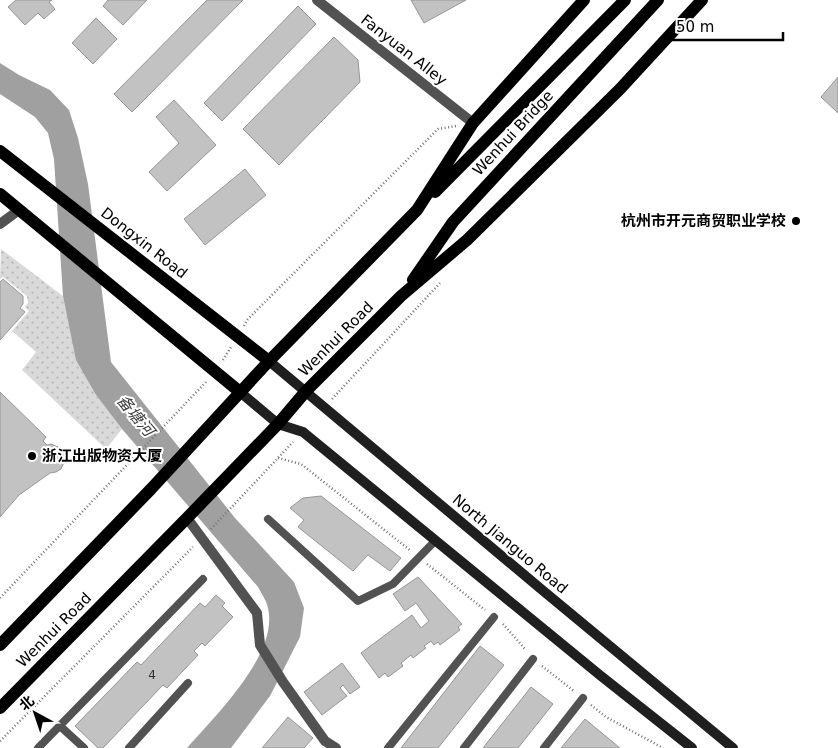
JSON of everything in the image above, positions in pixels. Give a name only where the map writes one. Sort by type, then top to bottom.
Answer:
[{"type":"main road","name":"Wenhui Road","points":[[0,644],[151,489],[269,361],[378,252],[417,210],[473,123],[584,0]]},
{"type":"main road","name":"Wenhui Bridge","points":[[417,210],[626,0]]},
{"type":"main road","name":"Wenhui Bridge","points":[[401,296],[454,222],[658,0]]},
{"type":"main road","name":"Wenhui Road","points":[[0,708],[188,518],[278,424],[306,391],[401,296],[467,240],[614,96],[702,0]]},
{"type":"main road","name":"Dongxin Road","points":[[0,150],[269,361]]},
{"type":"main road","points":[[0,194],[278,424],[302,432],[692,748]]},
{"type":"main road","name":"North Jianguo Road","points":[[269,361],[733,748]]},
{"type":"street","name":"Fanyuan Alley","points":[[317,0],[473,123]]},
{"type":"street","points":[[0,224],[18,210]]},
{"type":"street","points":[[188,518],[204,537],[257,613],[260,645],[283,682],[325,741],[336,748]]},
{"type":"lane","points":[[268,519],[358,601],[394,584],[435,541]]},
{"type":"lane","points":[[38,748],[203,579]]},
{"type":"lane","points":[[388,748],[494,617]]},
{"type":"lane","points":[[464,748],[533,659]]},
{"type":"lane","points":[[129,748],[188,683]]},
{"type":"lane","points":[[544,748],[583,698]]},
{"type":"lane","points":[[60,726],[84,748]]},
{"type":"path","points":[[0,598],[215,372],[247,320],[438,129],[473,123]]},
{"type":"path","points":[[325,406],[446,276]]},
{"type":"path","points":[[0,741],[204,537],[302,432]]},
{"type":"path","points":[[278,458],[301,464],[504,625],[533,659],[606,717],[663,748]]},
{"type":"shaded area","points":[[1,249],[63,296],[77,360],[96,395],[122,429],[106,449],[22,370],[36,352],[12,331],[29,311],[25,307],[28,303],[27,296],[3,277],[0,279]]},
{"type":"water","name":"备塘河","points":[[0,63],[19,75],[50,90],[69,110],[78,138],[88,184],[111,362],[235,518],[294,582],[304,608],[300,637],[270,696],[231,748],[187,748],[228,702],[255,664],[264,645],[269,626],[268,608],[258,587],[122,429],[96,395],[76,360],[63,296],[54,159],[48,133],[35,117],[0,94]]},
{"type":"building","points":[[16,0],[52,0],[49,2],[55,9],[44,19],[38,13],[25,25],[8,7]]},
{"type":"building","points":[[108,0],[147,0],[123,25],[103,6]]},
{"type":"building","points":[[207,0],[243,0],[132,112],[114,94]]},
{"type":"building","points":[[411,0],[466,0],[424,23]]},
{"type":"building","points":[[298,6],[316,24],[222,121],[204,103]]},
{"type":"building","points":[[96,18],[117,39],[93,64],[72,43]]},
{"type":"building","points":[[334,37],[358,60],[360,82],[279,165],[243,129]]},
{"type":"building","points":[[838,77],[838,113],[821,97]]},
{"type":"building","points":[[174,100],[216,145],[167,191],[149,172],[179,143],[156,117]]},
{"type":"building","points":[[245,169],[266,195],[205,245],[184,219]]},
{"type":"building","points":[[3,279],[23,296],[23,304],[20,308],[25,312],[0,340],[0,282]]},
{"type":"building","name":"浙江出版物资大厦","points":[[0,392],[46,437],[43,441],[47,445],[51,444],[64,452],[65,460],[61,469],[50,473],[19,495],[0,517]]},
{"type":"building","points":[[321,496],[401,558],[390,571],[368,555],[353,571],[298,527],[304,520],[290,508],[303,498]]},
{"type":"building","points":[[418,577],[462,624],[458,627],[460,630],[440,645],[438,642],[434,645],[431,641],[424,646],[426,648],[413,658],[411,655],[401,663],[403,666],[388,677],[385,673],[379,678],[361,653],[412,615],[421,628],[429,621],[416,603],[405,611],[393,594]]},
{"type":"building","points":[[216,595],[225,603],[222,606],[233,617],[205,646],[202,643],[194,651],[198,655],[167,688],[163,685],[103,748],[98,748],[75,726],[137,662],[141,665],[200,603],[205,607]]},
{"type":"building","points":[[480,646],[504,665],[438,748],[401,748]]},
{"type":"building","points":[[342,663],[360,687],[350,694],[343,685],[340,688],[347,696],[322,715],[304,692]]},
{"type":"building","points":[[531,687],[553,704],[518,748],[483,748]]},
{"type":"building","points":[[288,717],[313,738],[304,748],[262,748]]},
{"type":"building","points":[[585,719],[620,748],[561,748]]},
{"type":"place","name":"杭州市开元商贸职业学校","points":[[796,221]]},
{"type":"place","name":"浙江出版物资大厦","points":[[32,456]]}]
